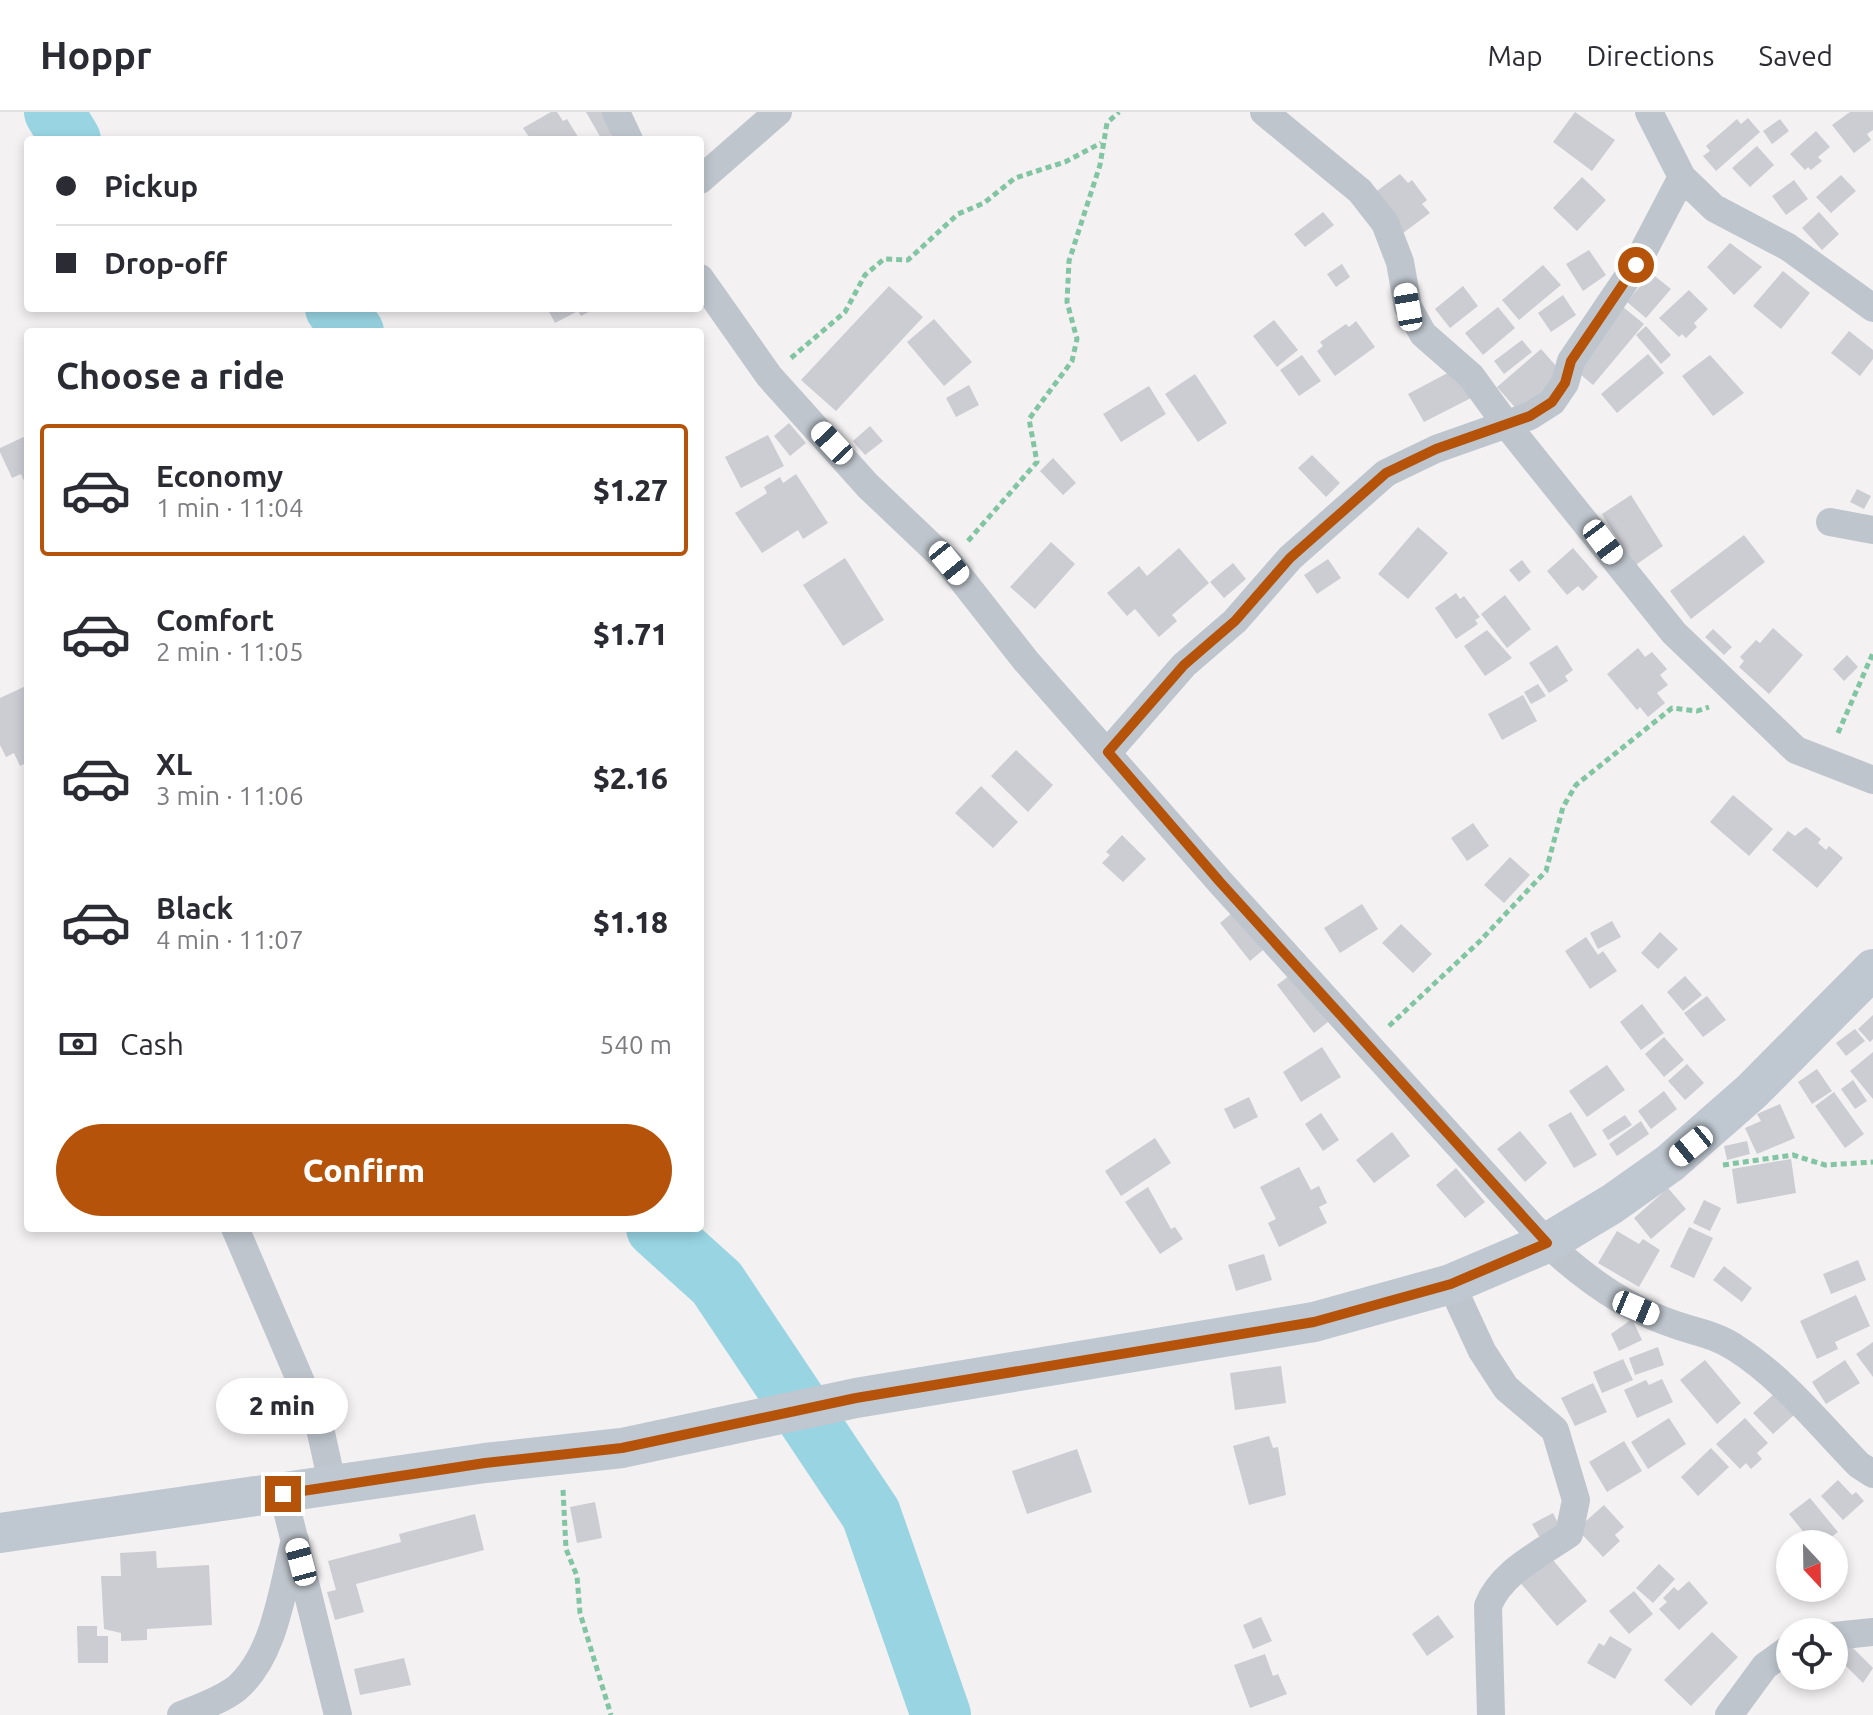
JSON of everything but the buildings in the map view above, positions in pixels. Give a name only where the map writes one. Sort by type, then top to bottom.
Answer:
[{"type":"street","points":[[616,112],[627,136]]},
{"type":"street","points":[[704,177],[778,112]]},
{"type":"street","points":[[1264,112],[1360,191],[1385,223],[1400,262],[1408,307],[1423,334],[1471,376],[1506,424],[1586,520],[1644,599],[1674,633],[1796,750],[1873,780]]},
{"type":"street","points":[[1649,112],[1682,177],[1714,208],[1788,247],[1873,308]]},
{"type":"street","points":[[1108,752],[1184,665],[1235,621],[1290,558],[1375,481],[1436,449],[1530,416],[1552,402],[1565,383],[1571,361],[1636,265],[1682,177]]},
{"type":"street","points":[[704,284],[769,376],[868,486],[949,563],[1026,661],[1547,1243],[1573,1267],[1636,1308],[1677,1325],[1703,1331],[1733,1346],[1768,1373],[1859,1465],[1873,1474]]},
{"type":"street","points":[[1830,522],[1873,530]]},
{"type":"street","points":[[0,1533],[485,1463],[562,1457],[622,1448],[856,1398],[1046,1365],[1215,1341],[1314,1322],[1451,1284],[1547,1243],[1612,1204],[1670,1163],[1752,1091],[1873,969]]},
{"type":"street","points":[[237,1232],[319,1424],[333,1487]]},
{"type":"street","points":[[1451,1284],[1482,1351],[1506,1388],[1555,1430],[1576,1500],[1569,1534],[1504,1579],[1494,1590],[1488,1606],[1491,1715]]},
{"type":"street","points":[[283,1494],[333,1710]]},
{"type":"street","points":[[181,1715],[235,1690],[252,1671],[264,1652],[295,1539]]},
{"type":"street","points":[[1848,1635],[1873,1632]]},
{"type":"street","points":[[1729,1715],[1765,1666],[1776,1658]]},
{"type":"path","points":[[949,563],[1037,462],[1029,419],[1072,361],[1077,339],[1067,302],[1069,261],[1100,165],[1107,123],[1119,112]]},
{"type":"path","points":[[769,376],[845,312],[865,275],[884,259],[908,260],[958,214],[984,203],[1015,178],[1065,162],[1102,143]]},
{"type":"path","points":[[1835,766],[1837,735],[1873,653]]},
{"type":"path","points":[[1372,1050],[1393,1020],[1480,941],[1546,871],[1563,807],[1576,785],[1672,708],[1697,711],[1721,703],[1754,709]]},
{"type":"path","points":[[1670,1163],[1726,1165],[1793,1155],[1825,1165],[1873,1162]]},
{"type":"path","points":[[562,1457],[566,1549],[577,1576],[583,1626],[611,1715]]},
{"type":"waterway","points":[[54,112],[69,136]]},
{"type":"waterway","points":[[338,312],[351,328]]},
{"type":"waterway","points":[[660,1232],[717,1283],[871,1514],[941,1715]]},
{"type":"route","points":[[283,1494],[485,1463],[562,1457],[622,1448],[856,1398],[1314,1322],[1451,1284],[1547,1243],[1220,882],[1108,752],[1184,665],[1235,621],[1290,558],[1386,473],[1436,449],[1530,416],[1552,402],[1565,383],[1571,361],[1636,265]]}]
